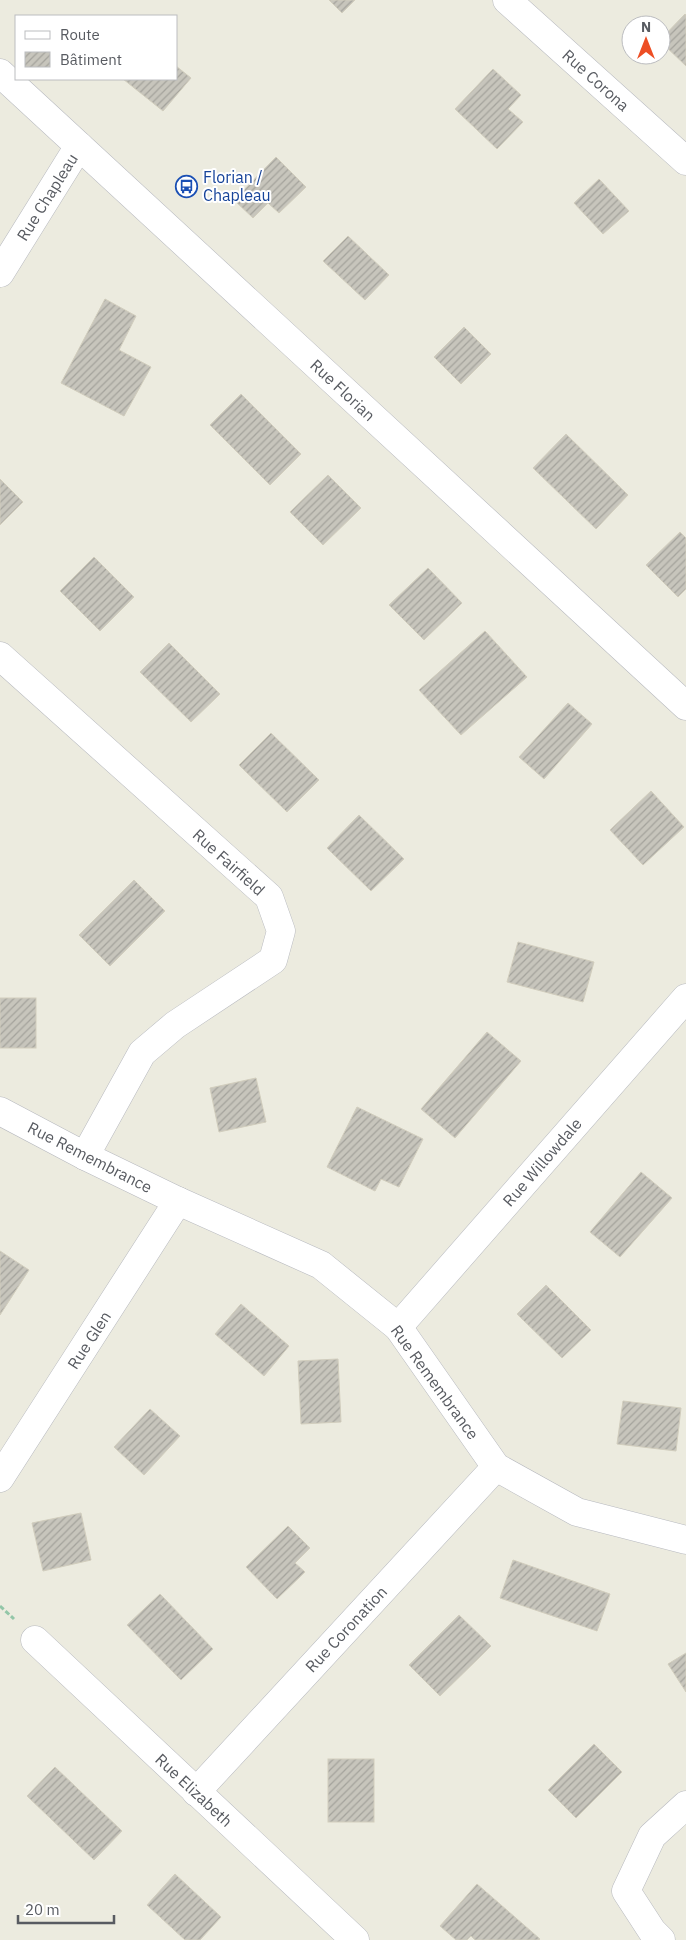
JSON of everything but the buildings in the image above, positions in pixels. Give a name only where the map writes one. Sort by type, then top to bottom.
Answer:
[{"type":"street","name":"Rue Corona","points":[[507,0],[686,161]]},
{"type":"street","name":"Rue Florian","points":[[0,74],[686,706]]},
{"type":"street","name":"Rue Chapleau","points":[[0,273],[79,146]]},
{"type":"street","name":"Rue Fairfield","points":[[0,656],[269,897],[281,931],[272,960],[175,1025],[142,1053],[85,1156]]},
{"type":"street","name":"Rue Willowdale","points":[[398,1327],[686,998]]},
{"type":"street","name":"Rue Remembrance","points":[[0,1111],[85,1156],[178,1201],[321,1265],[398,1327],[496,1467],[576,1512],[686,1540]]},
{"type":"street","name":"Rue Glen","points":[[0,1478],[178,1201]]},
{"type":"street","name":"Rue Coronation","points":[[196,1792],[496,1467]]},
{"type":"street","name":"Rue Elizabeth","points":[[35,1640],[355,1940]]},
{"type":"street","points":[[661,1940],[652,1931],[626,1891],[652,1836],[686,1805]]},
{"type":"place","name":"Florian / Chapleau","points":[[187,186]]}]
